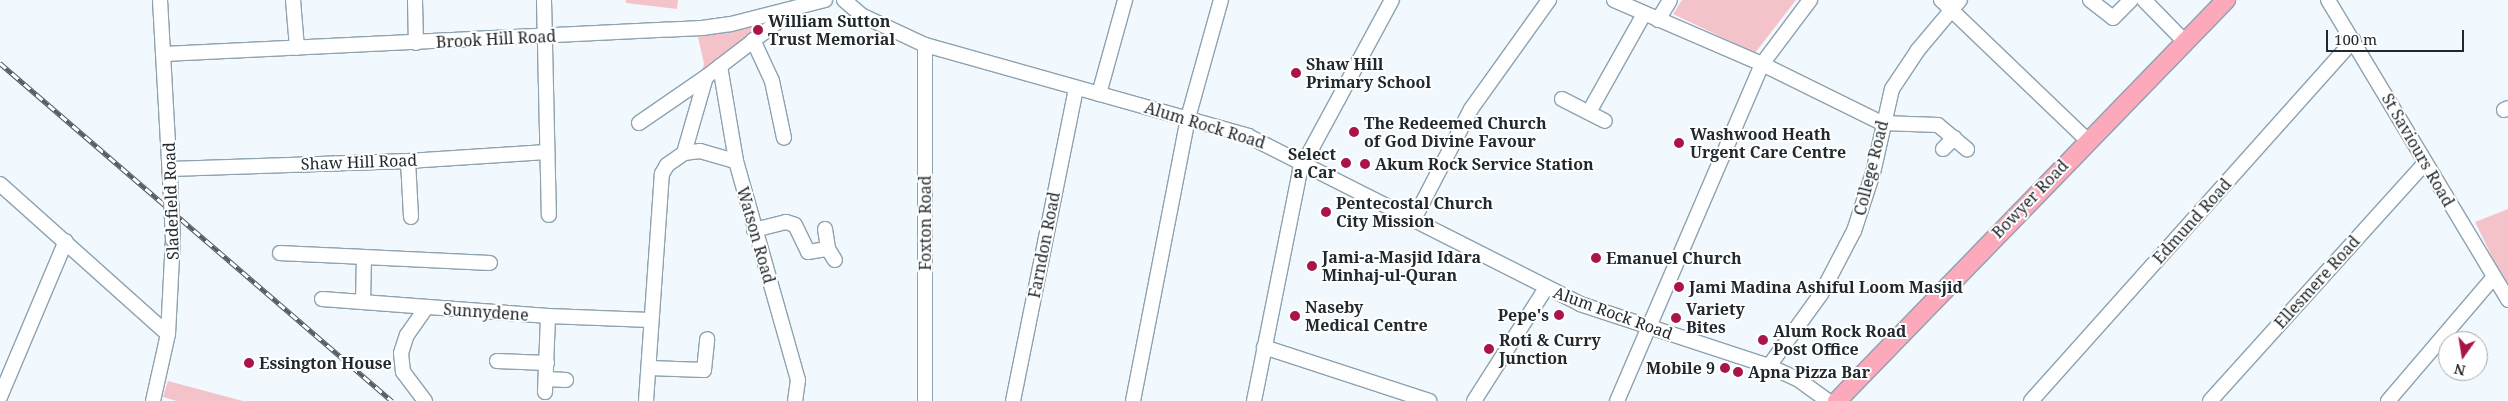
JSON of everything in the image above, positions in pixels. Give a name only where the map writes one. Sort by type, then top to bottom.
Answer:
[{"type":"main road","name":"Bowyer Road","points":[[1836,401],[2087,140],[2186,43],[2226,0]]},
{"type":"street","name":"Sladefield Road","points":[[153,401],[168,334],[173,240],[160,0]]},
{"type":"street","points":[[293,0],[297,48]]},
{"type":"street","points":[[415,0],[416,43]]},
{"type":"street","points":[[544,0],[549,214]]},
{"type":"street","name":"Brook Hill Road","points":[[164,54],[702,28],[787,11],[825,0]]},
{"type":"street","name":"Alum Rock Road","points":[[844,0],[861,15],[925,44],[1248,136],[1546,288],[1648,328],[1769,366],[1800,380],[1828,401]]},
{"type":"street","points":[[1098,94],[1125,0]]},
{"type":"street","points":[[1132,401],[1188,118],[1221,0]]},
{"type":"street","points":[[1254,401],[1302,163],[1392,0]]},
{"type":"street","points":[[1414,219],[1470,109],[1549,0]]},
{"type":"street","points":[[1614,0],[1762,64],[1882,123],[1938,125],[1967,149]]},
{"type":"street","points":[[1658,20],[1670,0]]},
{"type":"street","points":[[1617,401],[1762,64],[1810,0]]},
{"type":"street","points":[[1941,0],[1956,5],[2087,140]]},
{"type":"street","points":[[2090,0],[2113,18],[2131,0]]},
{"type":"street","points":[[2144,0],[2186,43]]},
{"type":"street","name":"St Saviours Road","points":[[2328,0],[2354,40],[2424,163],[2493,278],[2506,295]]},
{"type":"street","name":"College Road","points":[[1769,366],[1821,294],[1854,232],[1873,173],[1882,123],[1892,89],[1903,70],[1956,5]]},
{"type":"street","points":[[639,123],[706,77],[787,11]]},
{"type":"street","points":[[1589,112],[1644,14]]},
{"type":"street","points":[[753,40],[772,81],[784,138]]},
{"type":"street","name":"Edmund Road","points":[[2031,401],[2354,40]]},
{"type":"street","name":"Foxton Road","points":[[925,44],[925,401]]},
{"type":"street","name":"Watson Road","points":[[720,66],[736,161],[798,380],[795,401]]},
{"type":"street","points":[[684,153],[706,77]]},
{"type":"street","name":"Farndon Road","points":[[1013,401],[1076,88]]},
{"type":"street","points":[[1562,99],[1605,121]]},
{"type":"street","points":[[1943,149],[1954,138]]},
{"type":"street","points":[[646,401],[650,320],[662,174],[667,166],[684,153],[700,151],[736,161]]},
{"type":"street","name":"Shaw Hill Road","points":[[170,174],[547,152]]},
{"type":"street","points":[[408,161],[411,217]]},
{"type":"street","name":"Ellesmere Road","points":[[2210,401],[2424,163]]},
{"type":"street","points":[[0,184],[168,334]]},
{"type":"street","points":[[754,230],[786,222],[795,226],[808,252],[832,254],[825,229]]},
{"type":"street","points":[[0,397],[66,241]]},
{"type":"street","points":[[280,253],[490,263]]},
{"type":"street","points":[[363,302],[364,257]]},
{"type":"street","points":[[2388,401],[2493,278]]},
{"type":"street","points":[[1474,401],[1546,288]]},
{"type":"street","name":"Sunnydene","points":[[322,299],[548,316],[650,320]]},
{"type":"street","points":[[425,401],[403,372],[401,353],[407,335],[426,308]]},
{"type":"street","points":[[548,316],[545,385],[566,380]]},
{"type":"street","points":[[649,368],[704,370],[707,339]]},
{"type":"street","points":[[1264,346],[1428,401]]},
{"type":"street","points":[[497,361],[546,363]]},
{"type":"shaded area","points":[[626,0],[678,0],[677,9],[626,3]]},
{"type":"shaded area","points":[[1682,0],[1796,0],[1755,53],[1673,14]]},
{"type":"shaded area","points":[[766,22],[701,74],[704,64],[698,37]]},
{"type":"shaded area","points":[[2508,209],[2508,285],[2506,285],[2475,222]]},
{"type":"shaded area","points":[[168,381],[243,401],[177,401],[163,397]]},
{"type":"railway","points":[[0,63],[392,401]]},
{"type":"place","name":"William Sutton Trust Memorial","points":[[758,30]]},
{"type":"place","name":"Shaw Hill Primary School","points":[[1296,73]]},
{"type":"place","name":"The Redeemed Church of God Divine Favour","points":[[1354,132]]},
{"type":"place","name":"Washwood Heath Urgent Care Centre","points":[[1679,143]]},
{"type":"place","name":"Select a Car","points":[[1346,163]]},
{"type":"place","name":"Akum Rock Service Station","points":[[1365,164]]},
{"type":"place","name":"Pentecostal Church City Mission","points":[[1326,212]]},
{"type":"place","name":"Emanuel Church","points":[[1596,258]]},
{"type":"place","name":"Jami-a-Masjid Idara Minhaj-ul-Quran","points":[[1312,266]]},
{"type":"place","name":"Jami Madina Ashiful Loom Masjid","points":[[1679,287]]},
{"type":"place","name":"Pepe's","points":[[1559,315]]},
{"type":"place","name":"Naseby Medical Centre","points":[[1295,316]]},
{"type":"place","name":"Variety Bites","points":[[1676,318]]},
{"type":"place","name":"Alum Rock Road Post Office","points":[[1763,340]]},
{"type":"place","name":"Roti & Curry Junction","points":[[1489,349]]},
{"type":"place","name":"Essington House","points":[[249,363]]},
{"type":"place","name":"Mobile 9","points":[[1725,368]]},
{"type":"place","name":"Apna Pizza Bar","points":[[1738,372]]}]
